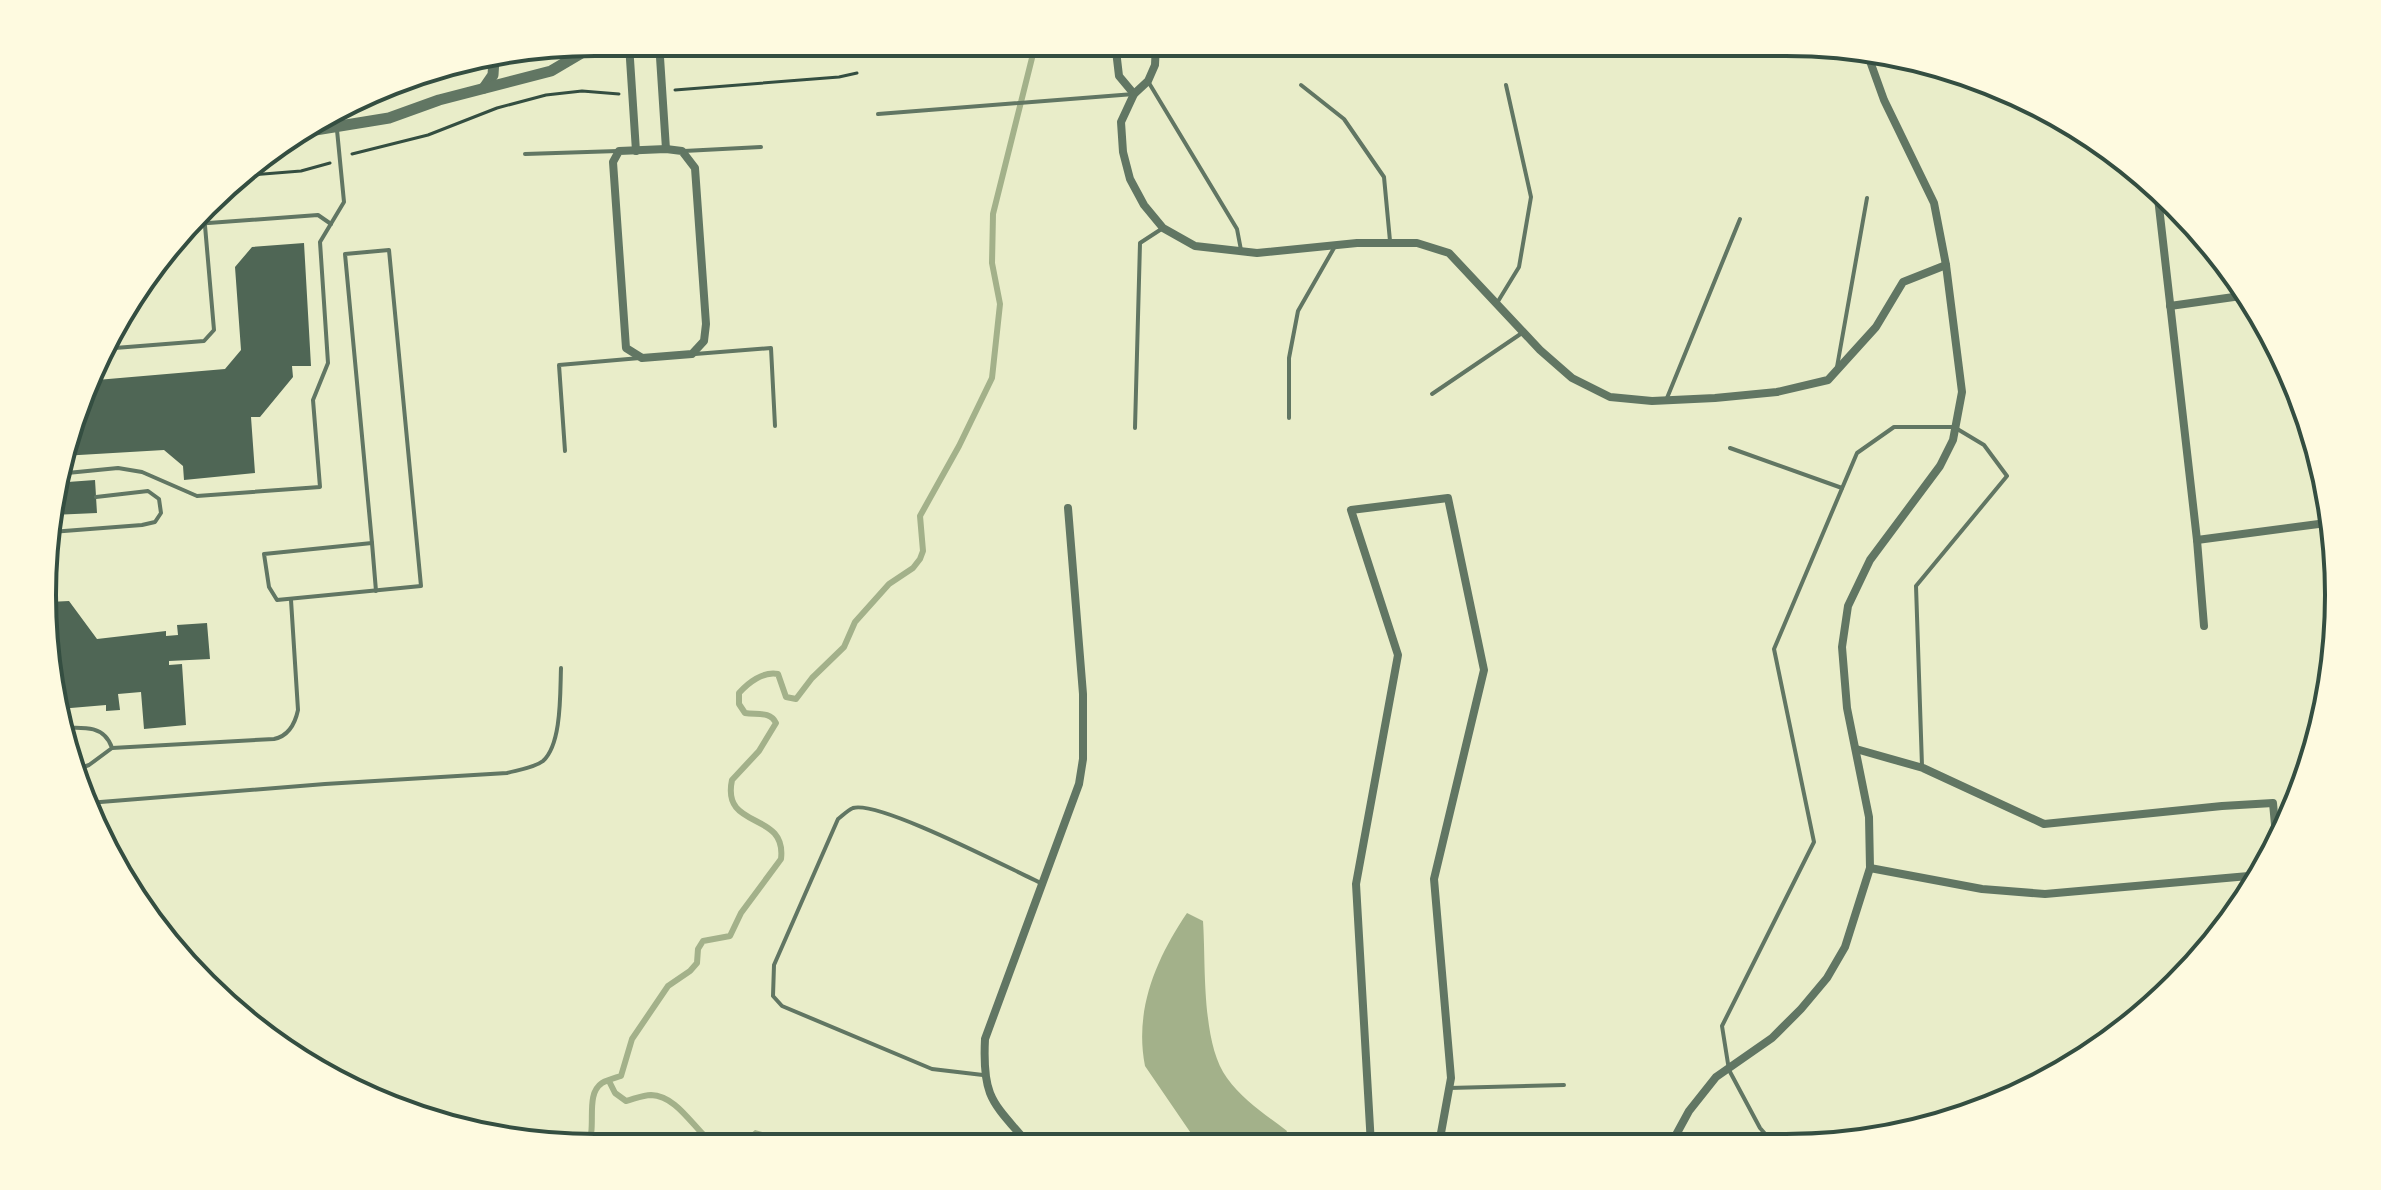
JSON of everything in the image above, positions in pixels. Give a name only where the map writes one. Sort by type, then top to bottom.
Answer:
[{"type":"street","points":[[630,56],[636,151]]},
{"type":"street","points":[[660,56],[666,149]]},
{"type":"street","points":[[1117,56],[1119,76],[1134,94]]},
{"type":"street","points":[[1155,56],[1148,81],[1134,94],[1121,122],[1123,152],[1130,179],[1144,205],[1163,228],[1195,246],[1241,252],[1417,243],[1449,253],[1572,378],[1610,397],[1666,400],[1777,392],[1828,380],[1876,327],[1903,282],[1946,265]]},
{"type":"street","points":[[322,130],[389,118],[551,71],[575,57]]},
{"type":"street","points":[[1676,1134],[1689,1111],[1716,1077],[1772,1038],[1801,1009],[1827,978],[1845,947],[1870,868],[1869,817],[1847,708],[1842,647],[1848,606],[1870,560],[1940,466],[1953,440],[1962,385],[1946,265],[1934,203],[1884,100],[1871,63]]},
{"type":"street","points":[[484,89],[493,75],[494,65]]},
{"type":"street","points":[[619,151],[682,151],[695,168],[706,324],[704,341],[692,354],[642,358],[626,348],[613,162],[619,151]]},
{"type":"street","points":[[2159,207],[2204,626]]},
{"type":"street","points":[[2170,306],[2235,297]]},
{"type":"street","points":[[1370,1134],[1356,884],[1398,655],[1351,510],[1448,498],[1484,670],[1434,879],[1451,1078],[1441,1134]]},
{"type":"street","points":[[1020,1134],[987,1090],[983,1075],[985,1039],[1073,804],[1083,759],[1083,694],[1068,508]]},
{"type":"street","points":[[2197,540],[2320,524]]},
{"type":"street","points":[[1856,749],[1923,768],[2044,824],[2273,803],[2275,821]]},
{"type":"street","points":[[1870,868],[1982,889],[2045,894],[2245,876]]},
{"type":"lane","points":[[1148,81],[1237,229],[1241,252]]},
{"type":"lane","points":[[1301,85],[1344,119],[1384,177],[1390,243]]},
{"type":"lane","points":[[1497,303],[1519,267],[1531,197],[1506,85]]},
{"type":"lane","points":[[878,114],[1134,94]]},
{"type":"lane","points":[[70,473],[118,468],[142,472],[197,496],[320,487],[313,400],[328,363],[320,242],[344,202],[337,128]]},
{"type":"lane","points":[[682,151],[761,147]]},
{"type":"lane","points":[[525,154],[619,151]]},
{"type":"lane","points":[[1836,373],[1867,198]]},
{"type":"lane","points":[[206,223],[318,215],[331,224]]},
{"type":"lane","points":[[1666,400],[1740,219]]},
{"type":"lane","points":[[117,348],[204,341],[214,330],[205,224]]},
{"type":"lane","points":[[1135,428],[1140,243],[1163,228]]},
{"type":"lane","points":[[1289,418],[1289,358],[1298,311],[1335,246]]},
{"type":"lane","points":[[372,543],[264,554],[271,593],[277,600],[291,600],[376,591],[421,586],[389,250],[345,254],[372,543],[376,591]]},
{"type":"lane","points":[[1432,394],[1524,332]]},
{"type":"lane","points":[[692,354],[771,348],[775,426]]},
{"type":"lane","points":[[565,451],[559,365],[642,358]]},
{"type":"lane","points":[[1765,1134],[1729,1070],[1722,1026],[1814,842],[1774,649],[1857,453],[1894,427],[1954,427],[1984,445],[2007,476],[1916,586],[1923,768]]},
{"type":"lane","points":[[1730,448],[1842,488]]},
{"type":"lane","points":[[60,531],[142,525],[155,522],[161,513],[161,503],[152,492],[96,497]]},
{"type":"lane","points":[[85,767],[112,748],[284,736],[293,725],[298,710],[291,600]]},
{"type":"lane","points":[[98,802],[507,773],[526,768],[543,761],[552,748],[560,709],[561,668]]},
{"type":"lane","points":[[72,728],[94,728],[110,741],[112,748]]},
{"type":"lane","points":[[983,1075],[932,1069],[782,1006],[773,996],[774,965],[838,819],[853,808],[869,807],[895,816],[1041,883]]},
{"type":"lane","points":[[1449,1088],[1564,1085]]},
{"type":"path","points":[[670,91],[857,73]]},
{"type":"path","points":[[351,155],[428,135],[497,108],[546,95],[582,91],[623,94]]},
{"type":"path","points":[[258,175],[301,171],[329,163]]},
{"type":"shaded area","points":[[1187,913],[1203,921],[1209,1024],[1219,1063],[1240,1093],[1287,1131],[1286,1134],[1191,1134],[1145,1066],[1142,1045],[1145,1005],[1157,967]]},
{"type":"building","points":[[304,243],[311,366],[292,366],[293,377],[260,417],[251,417],[255,473],[184,480],[183,466],[164,450],[74,455],[101,380],[225,369],[241,350],[235,267],[252,247]]},
{"type":"building","points":[[95,480],[97,513],[62,515],[68,482]]},
{"type":"building","points":[[69,601],[97,639],[166,631],[166,636],[178,635],[177,625],[207,623],[210,659],[169,661],[169,665],[182,664],[186,725],[144,729],[141,692],[118,694],[120,710],[106,711],[106,705],[68,708],[56,602]]},
{"type":"waterway","points":[[591,1134],[592,1104],[597,1088],[621,1076],[632,1039],[668,986],[697,963],[698,949],[703,941],[730,936],[741,913],[781,859],[780,844],[774,833],[744,814],[731,796],[732,780],[759,751],[776,723],[767,715],[745,713],[739,704],[739,693],[761,676],[778,674],[786,697],[796,699],[812,678],[844,647],[855,622],[889,584],[913,568],[920,559],[923,551],[920,516],[992,378],[1000,304],[992,263],[993,214],[1032,56]]},
{"type":"waterway","points":[[609,1081],[615,1093],[626,1101],[651,1095],[670,1101],[702,1134]]}]
